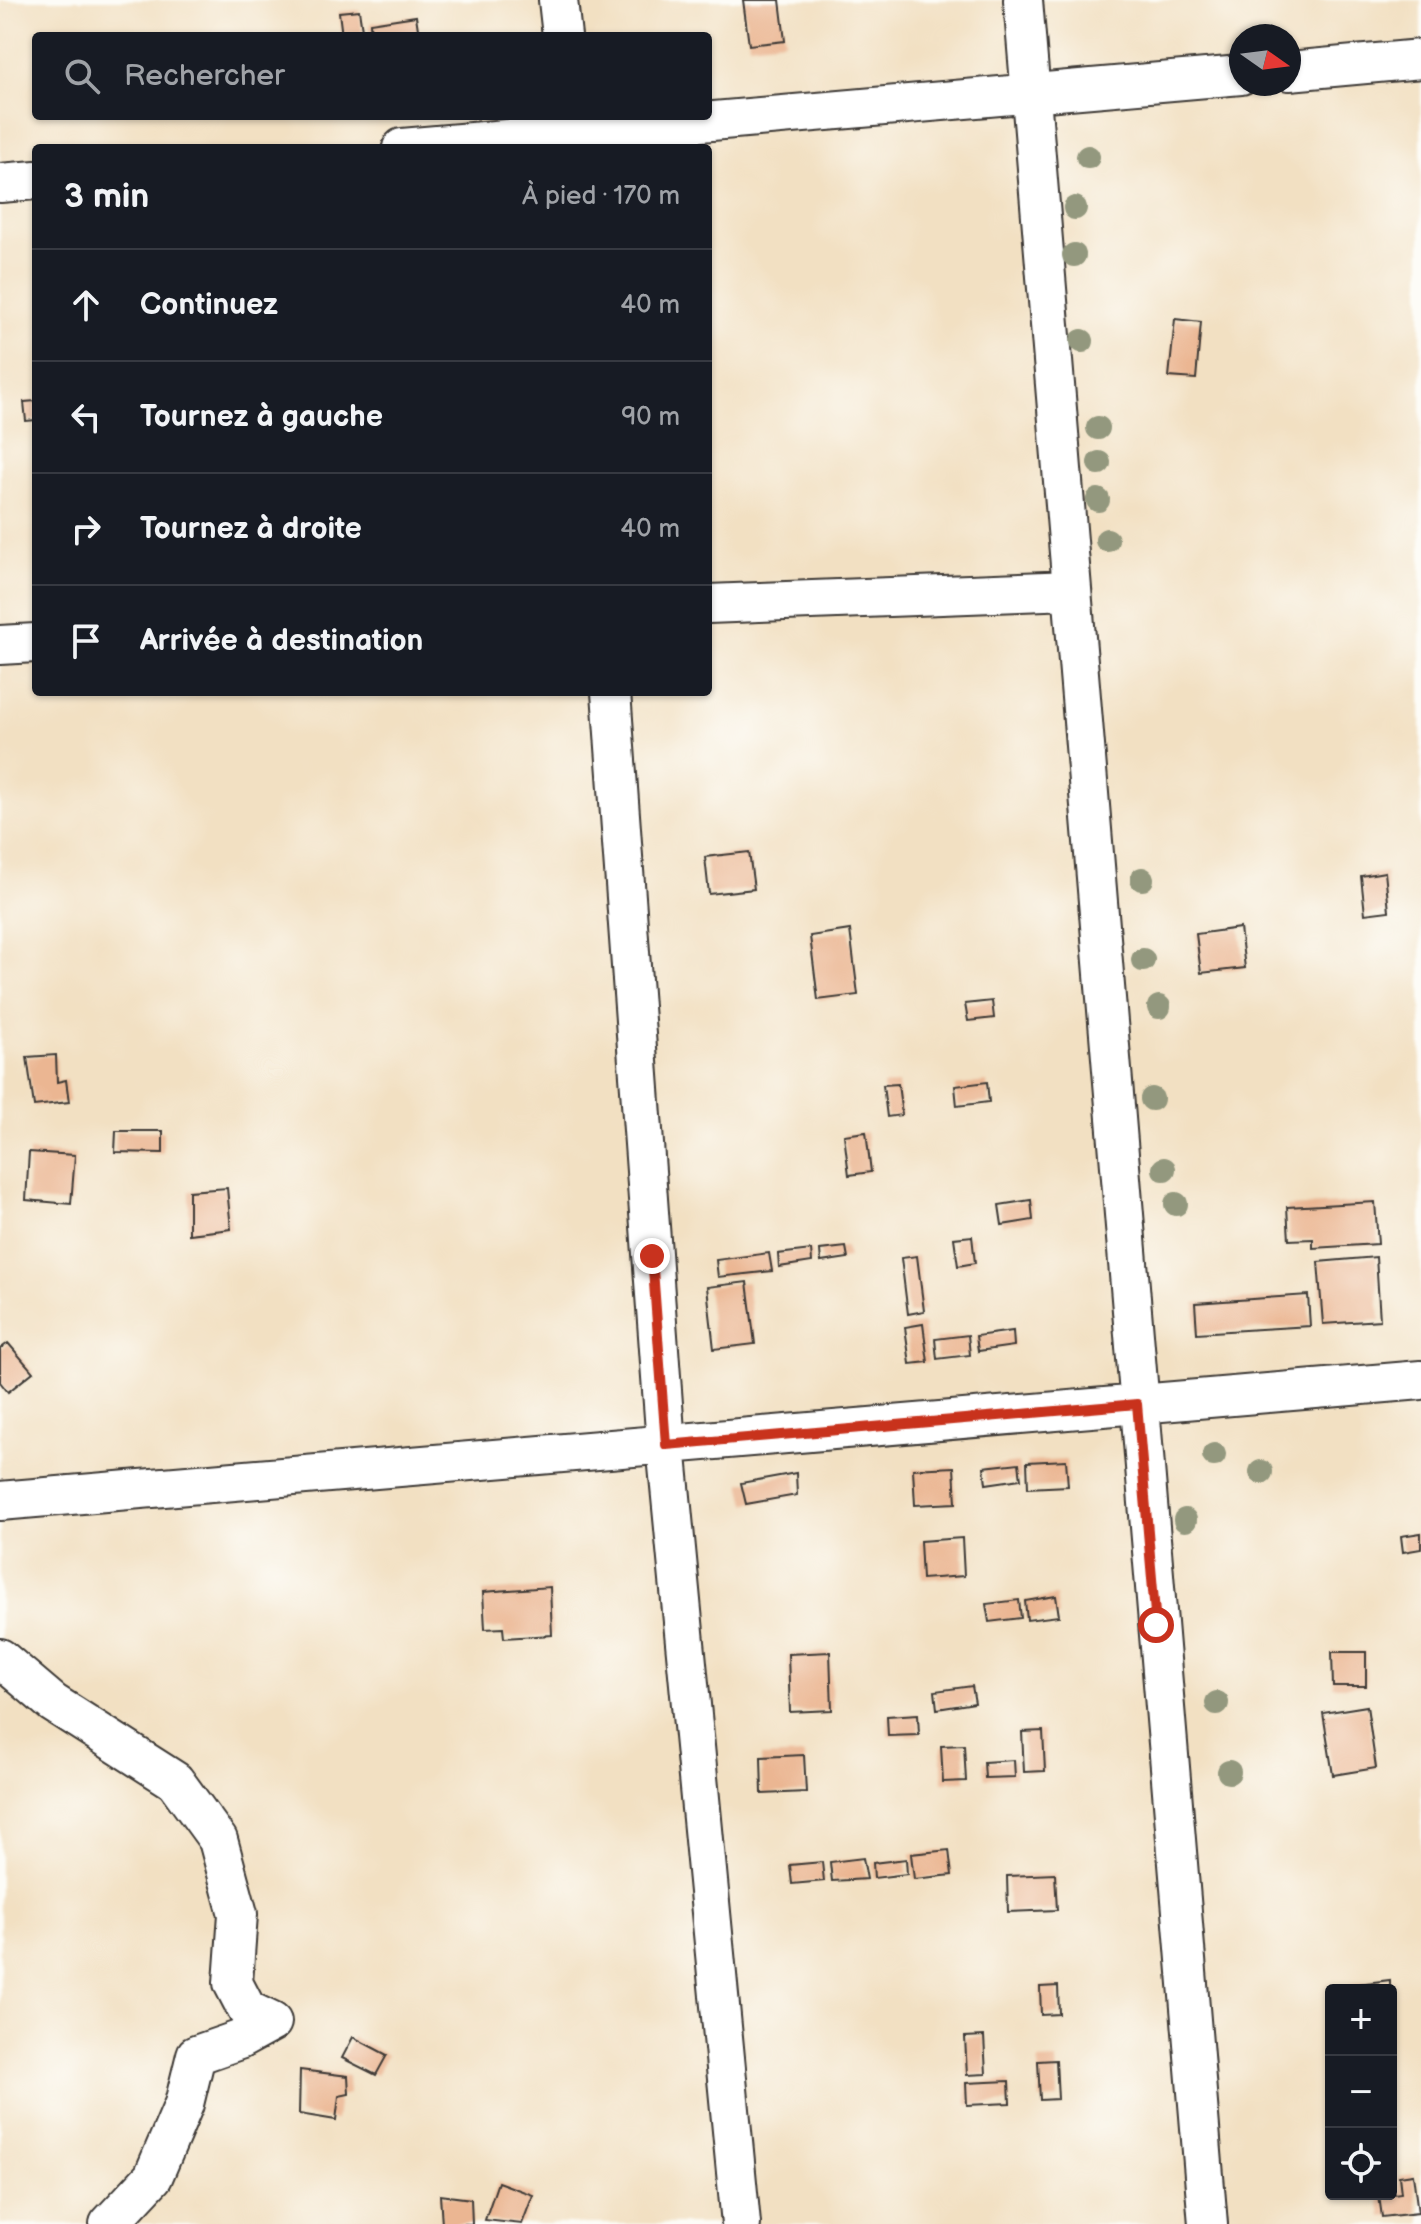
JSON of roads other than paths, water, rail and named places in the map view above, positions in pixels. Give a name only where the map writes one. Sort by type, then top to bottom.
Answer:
[{"type":"street","points":[[558,0],[562,32]]},
{"type":"street","points":[[1023,0],[1137,1404],[1208,2224]]},
{"type":"street","points":[[1301,70],[1421,59]]},
{"type":"street","points":[[712,120],[1229,76]]},
{"type":"street","points":[[444,144],[712,120]]},
{"type":"street","points":[[0,183],[32,180]]},
{"type":"street","points":[[712,604],[1071,590]]},
{"type":"street","points":[[0,645],[32,643]]},
{"type":"street","points":[[611,696],[666,1445],[741,2224]]},
{"type":"street","points":[[0,1501],[1421,1380]]},
{"type":"street","points":[[0,1658],[53,1703],[175,1781],[218,1840],[238,1914],[233,1983],[247,2010],[272,2022],[239,2040],[196,2055],[184,2104],[153,2177],[109,2224]]}]
